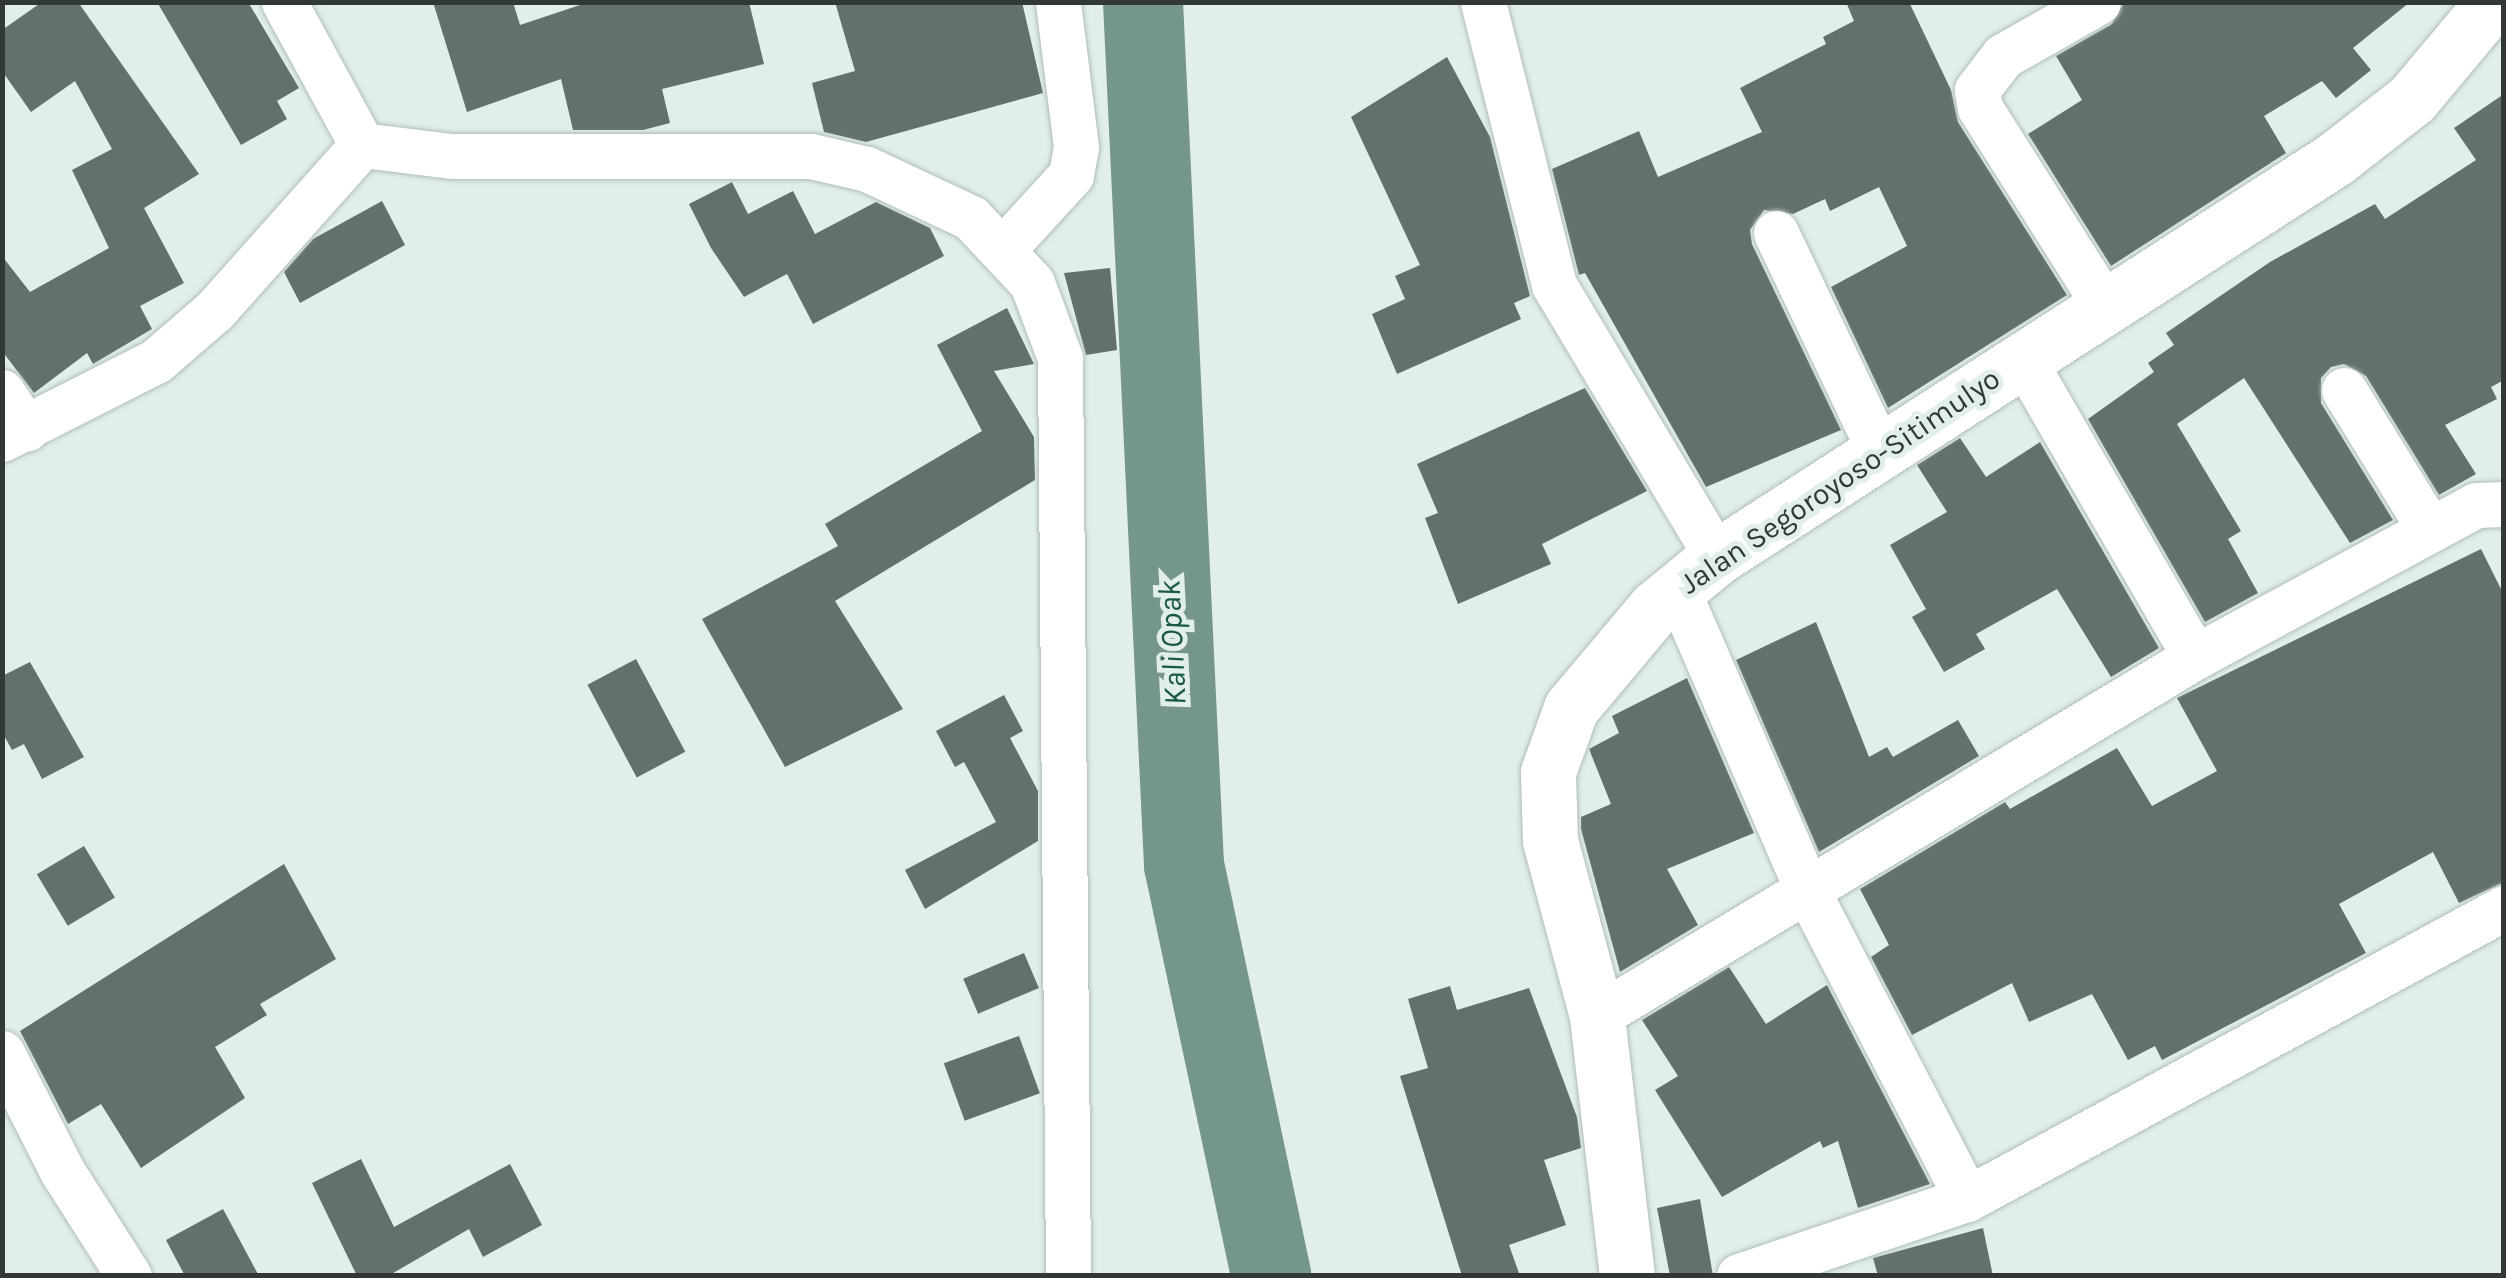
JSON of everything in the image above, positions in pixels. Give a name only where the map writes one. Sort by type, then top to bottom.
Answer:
[{"type":"main road","name":"Jalan Segoroyoso-Sitimulyo","points":[[1627,1276],[1597,1016],[1550,840],[1548,772],[1571,708],[1697,573],[1879,450],[2107,309],[2412,99],[2494,2]]},
{"type":"street","points":[[284,2],[362,145]]},
{"type":"street","points":[[1004,247],[1071,175],[1076,147],[1058,2]]},
{"type":"street","points":[[1482,2],[1554,286],[1697,573],[1807,890],[1967,1199]]},
{"type":"street","points":[[2098,2],[2003,56],[1978,90],[1980,108],[2107,309]]},
{"type":"street","points":[[362,145],[451,156],[811,156],[932,195],[1004,247],[1040,299],[1060,358],[1068,1276]]},
{"type":"street","points":[[10,420],[156,361],[215,310],[362,145]]},
{"type":"street","points":[[1776,234],[1879,450]]},
{"type":"street","points":[[2023,359],[2195,657]]},
{"type":"street","points":[[2344,390],[2430,530]]},
{"type":"street","points":[[1597,1016],[2195,657],[2476,505],[2504,504]]},
{"type":"street","points":[[1739,1276],[1967,1199],[2504,908]]},
{"type":"street","points":[[2,1053],[62,1171],[129,1276]]},
{"type":"building","points":[[42,2],[78,2],[199,174],[144,208],[184,283],[140,306],[152,329],[93,364],[87,353],[34,393],[2,351],[2,256],[30,292],[109,248],[72,170],[112,149],[75,81],[31,112],[2,71],[2,30]]},
{"type":"building","points":[[157,2],[248,2],[299,88],[277,101],[287,119],[241,145]]},
{"type":"building","points":[[433,2],[513,2],[520,25],[589,2],[749,2],[764,64],[662,89],[670,123],[643,130],[573,130],[561,79],[467,112]]},
{"type":"building","points":[[835,2],[1022,2],[1043,93],[866,142],[824,132],[812,83],[855,71]]},
{"type":"building","points":[[1846,2],[1909,2],[1951,90],[1958,122],[2067,295],[1888,408],[1831,287],[1907,246],[1879,187],[1830,211],[1825,199],[1793,214],[1764,210],[1750,230],[1752,244],[1841,430],[1706,487],[1585,273],[1579,275],[1552,169],[1639,131],[1658,177],[1762,132],[1740,88],[1826,44],[1823,37],[1854,21]]},
{"type":"building","points":[[2124,2],[2410,2],[2353,48],[2371,70],[2336,98],[2322,81],[2264,116],[2286,153],[2111,266],[2028,134],[2082,100],[2056,56],[2112,24]]},
{"type":"building","points":[[1447,57],[1490,137],[1530,296],[1514,303],[1521,319],[1397,374],[1372,314],[1405,299],[1395,276],[1420,265],[1351,117]]},
{"type":"building","points":[[2504,94],[2504,380],[2491,387],[2497,399],[2445,425],[2476,474],[2439,495],[2366,376],[2344,364],[2331,367],[2321,378],[2321,403],[2393,520],[2350,543],[2244,378],[2177,424],[2241,531],[2228,539],[2258,593],[2205,622],[2088,419],[2154,372],[2148,363],[2174,345],[2166,333],[2270,262],[2375,204],[2385,219],[2476,160],[2454,128]]},
{"type":"building","points":[[732,182],[748,214],[793,191],[815,234],[876,202],[930,228],[944,256],[813,324],[787,274],[744,297],[711,248],[689,204]]},
{"type":"building","points":[[382,201],[405,245],[300,303],[284,272],[313,239]]},
{"type":"building","points":[[1110,268],[1117,350],[1086,355],[1064,273]]},
{"type":"building","points":[[1007,308],[1034,364],[994,371],[1034,437],[1035,480],[835,601],[903,709],[785,767],[702,619],[838,546],[825,524],[982,431],[937,345]]},
{"type":"building","points":[[1585,388],[1647,491],[1542,544],[1551,564],[1458,604],[1425,518],[1438,513],[1417,464]]},
{"type":"building","points":[[1960,438],[1986,477],[2040,442],[2159,648],[2111,677],[2057,589],[1976,634],[1985,649],[1944,672],[1912,617],[1926,609],[1890,545],[1947,512],[1917,465]]},
{"type":"building","points":[[2481,549],[2504,595],[2504,882],[2459,903],[2433,852],[2339,904],[2366,953],[2162,1060],[2155,1046],[2128,1060],[2092,994],[2029,1022],[2012,983],[1912,1035],[1871,957],[1889,945],[1860,889],[2005,802],[2010,809],[2117,748],[2152,806],[2217,771],[2177,698]]},
{"type":"building","points":[[1816,622],[1869,757],[1887,747],[1893,757],[1958,720],[1979,756],[1819,852],[1736,660]]},
{"type":"building","points":[[636,659],[685,752],[637,778],[587,685]]},
{"type":"building","points":[[30,662],[84,757],[42,779],[24,744],[12,750],[2,732],[2,676]]},
{"type":"building","points":[[1687,678],[1754,833],[1667,869],[1698,925],[1620,972],[1581,829],[1581,817],[1611,804],[1589,749],[1619,733],[1612,716]]},
{"type":"building","points":[[1004,695],[1023,731],[1010,738],[1038,791],[1038,841],[925,909],[905,870],[996,822],[964,762],[955,767],[936,731]]},
{"type":"building","points":[[84,846],[115,897],[68,926],[37,874]]},
{"type":"building","points":[[284,864],[336,959],[260,1004],[267,1015],[215,1047],[245,1098],[141,1168],[101,1104],[68,1124],[20,1031]]},
{"type":"building","points":[[1024,953],[1039,988],[978,1014],[963,979]]},
{"type":"building","points":[[1729,967],[1766,1024],[1827,985],[1930,1184],[1858,1208],[1838,1141],[1823,1148],[1820,1141],[1722,1197],[1655,1090],[1678,1076],[1642,1020]]},
{"type":"building","points":[[1450,986],[1457,1010],[1529,988],[1577,1117],[1581,1148],[1544,1160],[1566,1225],[1509,1245],[1520,1276],[1462,1276],[1400,1076],[1428,1068],[1408,999]]},
{"type":"building","points":[[1019,1036],[1040,1093],[965,1121],[944,1063]]},
{"type":"building","points":[[361,1159],[394,1227],[510,1164],[542,1225],[483,1257],[469,1229],[388,1276],[357,1276],[312,1183]]},
{"type":"building","points":[[1700,1199],[1713,1276],[1670,1276],[1657,1208]]},
{"type":"building","points":[[223,1209],[259,1276],[185,1276],[166,1240]]},
{"type":"building","points":[[1983,1228],[1993,1276],[1878,1276],[1873,1258]]},
{"type":"waterway","name":"Kali Opak","points":[[1143,2],[1184,865],[1271,1276]]}]
